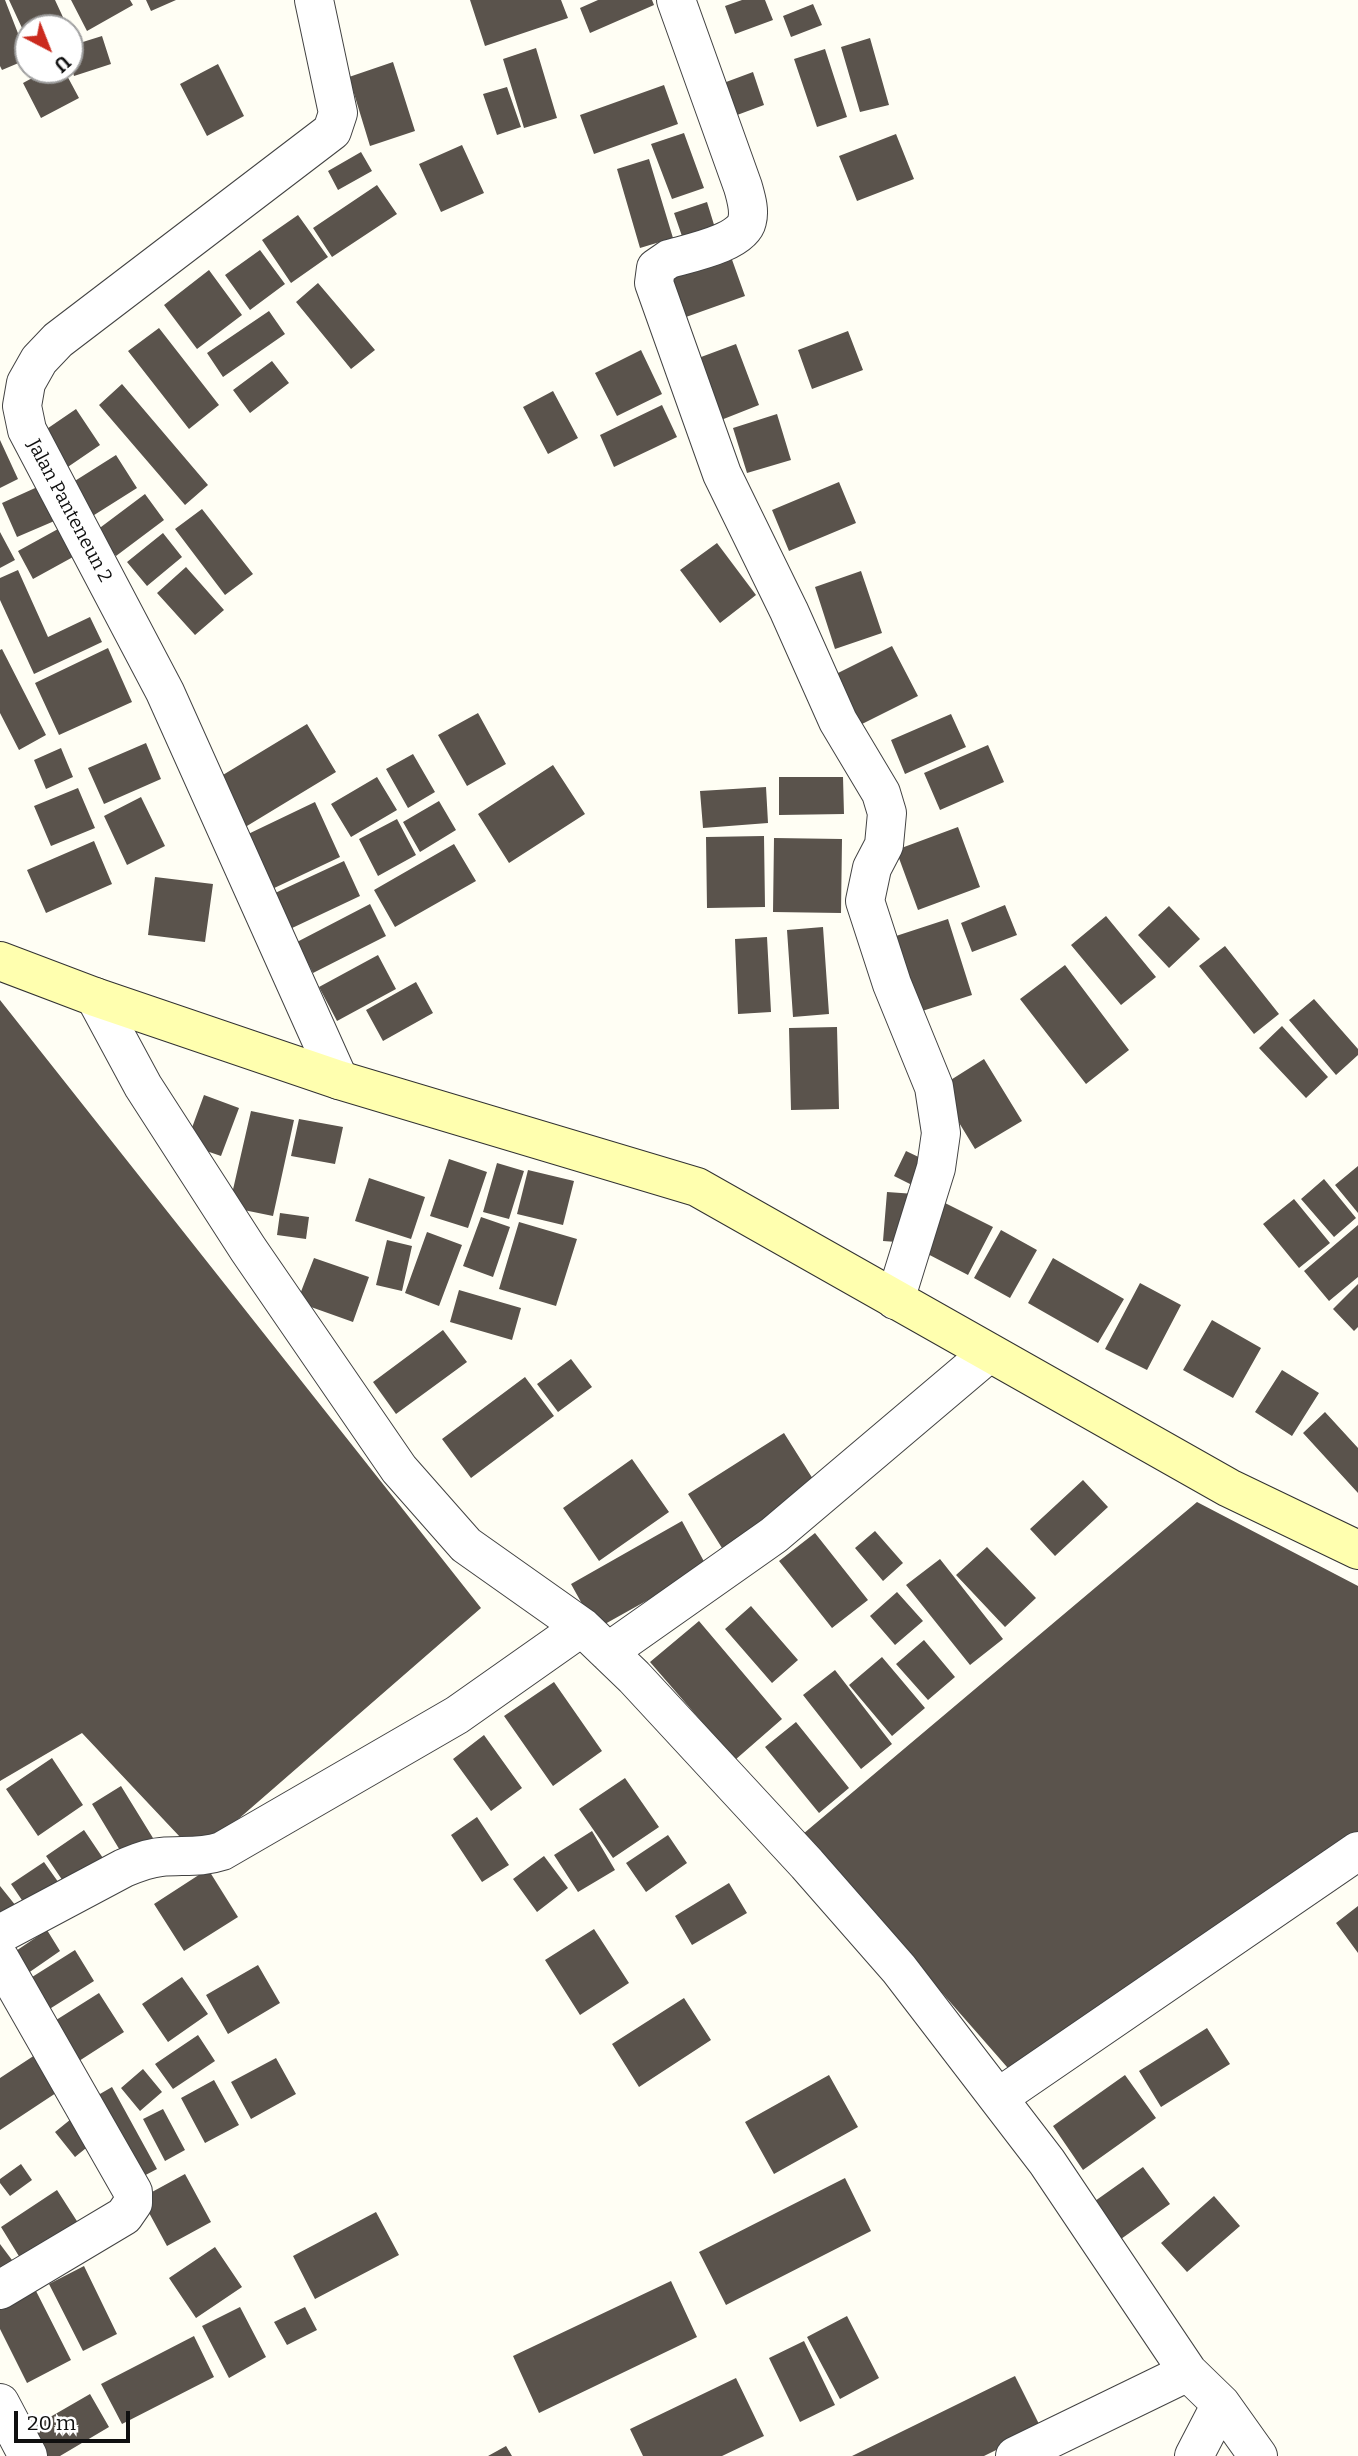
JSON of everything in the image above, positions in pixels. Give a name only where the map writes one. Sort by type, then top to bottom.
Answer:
[{"type":"street","name":"Jalan Panteneun 2","points":[[314,0],[338,113],[332,131],[58,340],[39,360],[26,383],[22,406],[27,430],[45,469],[165,692],[339,1080]]},
{"type":"street","points":[[676,0],[743,187],[748,205],[748,219],[744,229],[734,237],[669,259],[656,268],[654,283],[722,474],[789,611],[838,721],[881,793],[887,813],[887,826],[884,845],[867,883],[865,901],[892,984],[934,1087],[938,1110],[941,1133],[936,1168],[895,1300]]},
{"type":"street","points":[[0,961],[95,997],[339,1080],[696,1186],[1229,1488],[1358,1550]]},
{"type":"street","points":[[95,997],[143,1086],[233,1226],[399,1469],[466,1545],[595,1639],[634,1677],[807,1864],[899,1969],[1047,2162],[1188,2372],[1221,2404],[1258,2456]]},
{"type":"street","points":[[0,1934],[142,1860],[159,1857],[205,1857],[222,1851],[774,1535],[989,1353]]},
{"type":"street","points":[[999,2097],[1358,1851]]},
{"type":"street","points":[[0,1959],[133,2192],[133,2203],[124,2216],[0,2290]]},
{"type":"street","points":[[1014,2456],[1188,2372]]},
{"type":"street","points":[[0,2403],[29,2456]]},
{"type":"street","points":[[1194,2456],[1221,2404]]},
{"type":"building","points":[[0,0],[5,0],[14,23],[14,65],[2,70]]},
{"type":"building","points":[[9,0],[55,0],[62,14],[15,14]]},
{"type":"building","points":[[71,0],[130,0],[133,5],[87,31],[84,14],[78,14]]},
{"type":"building","points":[[146,0],[176,0],[151,11]]},
{"type":"building","points":[[470,0],[561,0],[568,18],[485,46]]},
{"type":"building","points":[[598,0],[652,0],[654,5],[590,33],[580,8]]},
{"type":"building","points":[[742,0],[765,0],[773,20],[735,34],[725,6]]},
{"type":"building","points":[[813,4],[822,25],[791,37],[783,16]]},
{"type":"building","points":[[102,36],[111,64],[84,73],[84,42]]},
{"type":"building","points":[[870,38],[889,105],[860,112],[841,47]]},
{"type":"building","points":[[536,48],[557,118],[524,128],[503,59]]},
{"type":"building","points":[[825,49],[847,117],[817,127],[794,59]]},
{"type":"building","points":[[393,62],[415,131],[370,146],[349,77]]},
{"type":"building","points":[[218,64],[244,116],[207,136],[180,84]]},
{"type":"building","points":[[753,72],[764,105],[721,121],[710,88]]},
{"type":"building","points":[[24,84],[72,84],[79,98],[41,118]]},
{"type":"building","points":[[664,85],[678,124],[594,154],[580,115]]},
{"type":"building","points":[[507,87],[521,127],[497,135],[483,94]]},
{"type":"building","points":[[684,133],[704,188],[672,199],[651,144]]},
{"type":"building","points":[[896,134],[914,179],[857,201],[839,156]]},
{"type":"building","points":[[462,145],[484,193],[441,212],[419,164]]},
{"type":"building","points":[[361,152],[372,171],[338,190],[328,171]]},
{"type":"building","points":[[649,159],[673,238],[640,248],[617,169]]},
{"type":"building","points":[[377,185],[397,214],[332,257],[313,228]]},
{"type":"building","points":[[707,202],[715,228],[683,239],[674,213]]},
{"type":"building","points":[[298,215],[328,257],[291,283],[262,240]]},
{"type":"building","points":[[260,250],[285,284],[250,310],[225,275]]},
{"type":"building","points":[[730,254],[745,296],[686,317],[670,274]]},
{"type":"building","points":[[209,270],[242,315],[197,349],[164,305]]},
{"type":"building","points":[[318,283],[375,350],[351,369],[296,302]]},
{"type":"building","points":[[269,311],[285,334],[223,377],[207,353]]},
{"type":"building","points":[[159,328],[219,405],[189,429],[128,351]]},
{"type":"building","points":[[848,331],[863,370],[812,389],[798,350]]},
{"type":"building","points":[[736,344],[759,405],[716,422],[693,360]]},
{"type":"building","points":[[641,350],[662,394],[617,416],[595,373]]},
{"type":"building","points":[[272,361],[289,383],[250,413],[233,390]]},
{"type":"building","points":[[122,384],[208,485],[185,505],[99,405]]},
{"type":"building","points":[[553,391],[578,438],[548,454],[523,407]]},
{"type":"building","points":[[662,405],[677,437],[614,467],[600,435]]},
{"type":"building","points":[[76,409],[100,445],[59,473],[35,437]]},
{"type":"building","points":[[777,414],[791,460],[747,473],[733,428]]},
{"type":"building","points":[[0,440],[18,479],[0,488]]},
{"type":"building","points":[[116,455],[137,488],[91,517],[70,484]]},
{"type":"building","points":[[839,482],[856,523],[789,551],[772,510]]},
{"type":"building","points":[[44,484],[59,519],[17,537],[2,503]]},
{"type":"building","points":[[145,494],[164,520],[116,556],[97,530]]},
{"type":"building","points":[[202,509],[253,574],[225,595],[175,529]]},
{"type":"building","points":[[58,529],[73,557],[33,579],[18,551]]},
{"type":"building","points":[[0,532],[15,560],[0,568]]},
{"type":"building","points":[[163,533],[182,557],[147,586],[127,562]]},
{"type":"building","points":[[717,543],[756,595],[720,623],[680,570]]},
{"type":"building","points":[[186,567],[224,610],[195,635],[157,593]]},
{"type":"building","points":[[18,570],[48,637],[90,617],[102,642],[34,674],[0,600],[0,578]]},
{"type":"building","points":[[861,571],[882,633],[835,649],[815,587]]},
{"type":"building","points":[[892,646],[918,696],[858,726],[832,676]]},
{"type":"building","points":[[108,648],[132,702],[59,735],[35,683]]},
{"type":"building","points":[[2,649],[46,735],[19,750],[0,713]]},
{"type":"building","points":[[478,713],[506,764],[467,786],[438,735]]},
{"type":"building","points":[[951,714],[966,747],[905,774],[891,740]]},
{"type":"building","points":[[307,724],[336,772],[242,829],[213,781]]},
{"type":"building","points":[[146,743],[161,779],[104,804],[88,768]]},
{"type":"building","points":[[988,745],[1004,782],[940,810],[924,773]]},
{"type":"building","points":[[61,748],[73,777],[46,789],[34,760]]},
{"type":"building","points":[[413,754],[435,792],[408,808],[386,769]]},
{"type":"building","points":[[553,765],[585,814],[509,863],[478,814]]},
{"type":"building","points":[[377,777],[397,810],[351,837],[331,804]]},
{"type":"building","points":[[779,777],[843,777],[844,814],[779,815]]},
{"type":"building","points":[[766,787],[768,823],[703,828],[700,791]]},
{"type":"building","points":[[78,788],[95,828],[51,846],[34,806]]},
{"type":"building","points":[[141,797],[165,846],[127,865],[104,816]]},
{"type":"building","points":[[439,801],[456,830],[420,852],[403,822]]},
{"type":"building","points":[[315,802],[340,857],[270,890],[244,836]]},
{"type":"building","points":[[397,819],[416,855],[378,876],[359,839]]},
{"type":"building","points":[[958,827],[980,887],[918,910],[896,850]]},
{"type":"building","points":[[764,836],[765,907],[707,908],[706,837]]},
{"type":"building","points":[[774,838],[842,839],[841,913],[773,912]]},
{"type":"building","points":[[94,841],[112,884],[46,913],[27,870]]},
{"type":"building","points":[[454,844],[476,881],[395,927],[374,890]]},
{"type":"building","points":[[344,861],[360,896],[290,929],[273,894]]},
{"type":"building","points":[[155,877],[213,884],[205,942],[148,935]]},
{"type":"building","points":[[370,904],[386,936],[313,973],[297,942]]},
{"type":"building","points":[[1005,905],[1017,935],[972,952],[961,923]]},
{"type":"building","points":[[1169,906],[1200,939],[1169,968],[1138,935]]},
{"type":"building","points":[[1106,916],[1156,977],[1121,1005],[1071,945]]},
{"type":"building","points":[[948,919],[972,995],[919,1012],[896,936]]},
{"type":"building","points":[[823,927],[829,1014],[793,1017],[787,930]]},
{"type":"building","points":[[767,937],[771,1012],[738,1014],[735,939]]},
{"type":"building","points":[[1225,946],[1279,1014],[1254,1034],[1199,966]]},
{"type":"building","points":[[378,955],[396,989],[337,1021],[319,987]]},
{"type":"building","points":[[1065,965],[1129,1050],[1086,1084],[1020,999]]},
{"type":"building","points":[[416,982],[433,1013],[383,1041],[366,1010]]},
{"type":"building","points":[[1314,999],[1358,1049],[1358,1055],[1336,1075],[1289,1020]]},
{"type":"building","points":[[0,1000],[481,1608],[197,1855],[82,1733],[0,1781]]},
{"type":"building","points":[[1282,1026],[1328,1077],[1306,1098],[1259,1048]]},
{"type":"building","points":[[837,1027],[839,1109],[791,1110],[789,1028]]},
{"type":"building","points":[[984,1059],[1022,1121],[975,1149],[938,1088]]},
{"type":"building","points":[[204,1095],[239,1108],[221,1156],[186,1144]]},
{"type":"building","points":[[251,1111],[294,1120],[273,1216],[229,1207]]},
{"type":"building","points":[[299,1119],[343,1127],[335,1164],[291,1156]]},
{"type":"building","points":[[906,1151],[929,1162],[916,1187],[894,1176]]},
{"type":"building","points":[[449,1159],[487,1172],[468,1228],[430,1216]]},
{"type":"building","points":[[497,1163],[524,1171],[509,1219],[483,1212]]},
{"type":"building","points":[[1358,1166],[1358,1213],[1335,1185]]},
{"type":"building","points":[[528,1170],[574,1181],[563,1225],[517,1214]]},
{"type":"building","points":[[369,1178],[425,1197],[411,1239],[355,1221]]},
{"type":"building","points":[[1324,1179],[1356,1218],[1334,1237],[1301,1199]]},
{"type":"building","points":[[887,1192],[915,1194],[911,1243],[883,1241]]},
{"type":"building","points":[[1294,1199],[1330,1243],[1299,1268],[1263,1224]]},
{"type":"building","points":[[945,1203],[993,1227],[968,1275],[920,1250]]},
{"type":"building","points":[[280,1213],[309,1217],[306,1239],[277,1235]]},
{"type":"building","points":[[481,1217],[510,1227],[493,1277],[463,1266]]},
{"type":"building","points":[[519,1222],[577,1239],[556,1306],[499,1289]]},
{"type":"building","points":[[1358,1225],[1358,1277],[1329,1301],[1304,1271]]},
{"type":"building","points":[[1001,1230],[1037,1250],[1010,1298],[974,1278]]},
{"type":"building","points":[[427,1232],[462,1245],[439,1306],[405,1293]]},
{"type":"building","points":[[387,1240],[412,1246],[402,1291],[376,1285]]},
{"type":"building","points":[[314,1258],[369,1277],[353,1322],[297,1302]]},
{"type":"building","points":[[1053,1258],[1124,1299],[1098,1343],[1028,1303]]},
{"type":"building","points":[[1140,1283],[1181,1305],[1147,1370],[1105,1349]]},
{"type":"building","points":[[1358,1284],[1358,1327],[1354,1331],[1333,1309]]},
{"type":"building","points":[[459,1290],[521,1308],[512,1340],[450,1322]]},
{"type":"building","points":[[1212,1320],[1261,1348],[1233,1398],[1183,1370]]},
{"type":"building","points":[[443,1330],[467,1362],[396,1414],[373,1382]]},
{"type":"building","points":[[571,1359],[592,1387],[558,1412],[537,1384]]},
{"type":"building","points":[[1282,1370],[1319,1393],[1292,1436],[1255,1412]]},
{"type":"building","points":[[525,1377],[554,1416],[471,1478],[442,1439]]},
{"type":"building","points":[[1325,1412],[1358,1448],[1358,1493],[1303,1433]]},
{"type":"building","points":[[784,1433],[818,1487],[722,1548],[688,1494]]},
{"type":"building","points":[[632,1459],[669,1512],[599,1561],[563,1508]]},
{"type":"building","points":[[1083,1480],[1108,1507],[1055,1556],[1030,1529]]},
{"type":"building","points":[[1197,1502],[1358,1586],[1358,1833],[1021,2083],[803,1834]]},
{"type":"building","points":[[682,1521],[707,1567],[596,1629],[571,1584]]},
{"type":"building","points":[[875,1531],[903,1563],[883,1581],[855,1548]]},
{"type":"building","points":[[815,1533],[868,1600],[832,1628],[779,1561]]},
{"type":"building","points":[[987,1547],[1036,1598],[1005,1627],[956,1575]]},
{"type":"building","points":[[940,1559],[1003,1639],[970,1665],[906,1585]]},
{"type":"building","points":[[897,1592],[923,1621],[895,1645],[870,1616]]},
{"type":"building","points":[[751,1606],[798,1660],[772,1683],[725,1629]]},
{"type":"building","points":[[699,1621],[782,1719],[735,1760],[650,1662]]},
{"type":"building","points":[[924,1640],[955,1677],[928,1700],[896,1664]]},
{"type":"building","points":[[882,1657],[925,1708],[892,1736],[849,1685]]},
{"type":"building","points":[[835,1670],[892,1744],[861,1769],[803,1695]]},
{"type":"building","points":[[554,1682],[602,1751],[553,1786],[504,1716]]},
{"type":"building","points":[[796,1722],[849,1788],[819,1813],[765,1747]]},
{"type":"building","points":[[484,1735],[522,1788],[491,1811],[453,1759]]},
{"type":"building","points":[[52,1758],[83,1805],[38,1836],[6,1789]]},
{"type":"building","points":[[625,1778],[659,1827],[613,1858],[579,1809]]},
{"type":"building","points":[[121,1786],[153,1838],[124,1857],[92,1804]]},
{"type":"building","points":[[477,1817],[509,1865],[482,1882],[451,1835]]},
{"type":"building","points":[[84,1830],[107,1864],[69,1890],[46,1856]]},
{"type":"building","points":[[592,1831],[615,1870],[578,1892],[554,1855]]},
{"type":"building","points":[[668,1835],[687,1863],[646,1892],[626,1863]]},
{"type":"building","points":[[544,1856],[568,1888],[537,1912],[513,1879]]},
{"type":"building","points":[[44,1862],[61,1886],[28,1909],[11,1884]]},
{"type":"building","points":[[208,1869],[238,1917],[184,1951],[154,1904]]},
{"type":"building","points":[[729,1883],[747,1913],[692,1945],[675,1916]]},
{"type":"building","points":[[0,1886],[20,1911],[0,1927]]},
{"type":"building","points":[[1358,1906],[1358,1953],[1336,1923]]},
{"type":"building","points":[[594,1929],[629,1983],[580,2015],[545,1960]]},
{"type":"building","points":[[47,1930],[60,1951],[21,1978],[7,1957]]},
{"type":"building","points":[[75,1950],[94,1981],[40,2015],[21,1984]]},
{"type":"building","points":[[258,1965],[280,2003],[228,2034],[206,1995]]},
{"type":"building","points":[[182,1977],[208,2014],[168,2042],[142,2004]]},
{"type":"building","points":[[99,1993],[124,2032],[79,2061],[53,2022]]},
{"type":"building","points":[[684,1998],[711,2040],[639,2087],[612,2044]]},
{"type":"building","points":[[1207,2028],[1230,2064],[1161,2107],[1139,2071]]},
{"type":"building","points":[[198,2035],[215,2061],[173,2089],[155,2064]]},
{"type":"building","points":[[35,2055],[59,2091],[0,2130],[0,2078]]},
{"type":"building","points":[[276,2058],[296,2094],[251,2119],[231,2082]]},
{"type":"building","points":[[143,2069],[162,2092],[140,2111],[121,2088]]},
{"type":"building","points":[[829,2075],[858,2127],[774,2174],[745,2122]]},
{"type":"building","points":[[1125,2075],[1156,2118],[1083,2170],[1053,2126]]},
{"type":"building","points":[[214,2080],[239,2125],[205,2143],[181,2098]]},
{"type":"building","points":[[112,2087],[157,2169],[138,2179],[93,2098]]},
{"type":"building","points":[[163,2109],[185,2150],[165,2161],[143,2119]]},
{"type":"building","points":[[76,2115],[96,2140],[75,2157],[55,2132]]},
{"type":"building","points":[[21,2164],[32,2180],[10,2196],[0,2179]]},
{"type":"building","points":[[1143,2167],[1170,2204],[1121,2239],[1095,2201]]},
{"type":"building","points":[[185,2174],[211,2222],[167,2246],[141,2198]]},
{"type":"building","points":[[845,2178],[871,2231],[726,2305],[699,2252]]},
{"type":"building","points":[[57,2190],[82,2229],[25,2266],[1,2227]]},
{"type":"building","points":[[1214,2196],[1240,2226],[1187,2272],[1161,2243]]},
{"type":"building","points":[[376,2212],[399,2255],[315,2299],[293,2256]]},
{"type":"building","points":[[0,2244],[18,2268],[0,2281]]},
{"type":"building","points":[[215,2247],[242,2287],[196,2318],[169,2278]]},
{"type":"building","points":[[84,2266],[117,2334],[83,2351],[49,2284]]},
{"type":"building","points":[[671,2281],[697,2337],[539,2413],[513,2356]]},
{"type":"building","points":[[36,2291],[71,2360],[27,2383],[0,2329],[0,2310]]},
{"type":"building","points":[[240,2307],[266,2357],[229,2378],[202,2326]]},
{"type":"building","points":[[305,2307],[317,2330],[287,2345],[274,2322]]},
{"type":"building","points":[[847,2316],[879,2378],[840,2399],[807,2337]]},
{"type":"building","points":[[194,2336],[214,2377],[122,2424],[101,2384]]},
{"type":"building","points":[[804,2341],[835,2405],[800,2422],[769,2358]]},
{"type":"building","points":[[1015,2376],[1041,2428],[984,2456],[852,2456]]},
{"type":"building","points":[[736,2378],[764,2436],[722,2456],[643,2456],[630,2429]]},
{"type":"building","points":[[90,2394],[109,2427],[60,2456],[40,2456],[26,2431]]},
{"type":"building","points":[[506,2446],[512,2456],[488,2456]]}]
